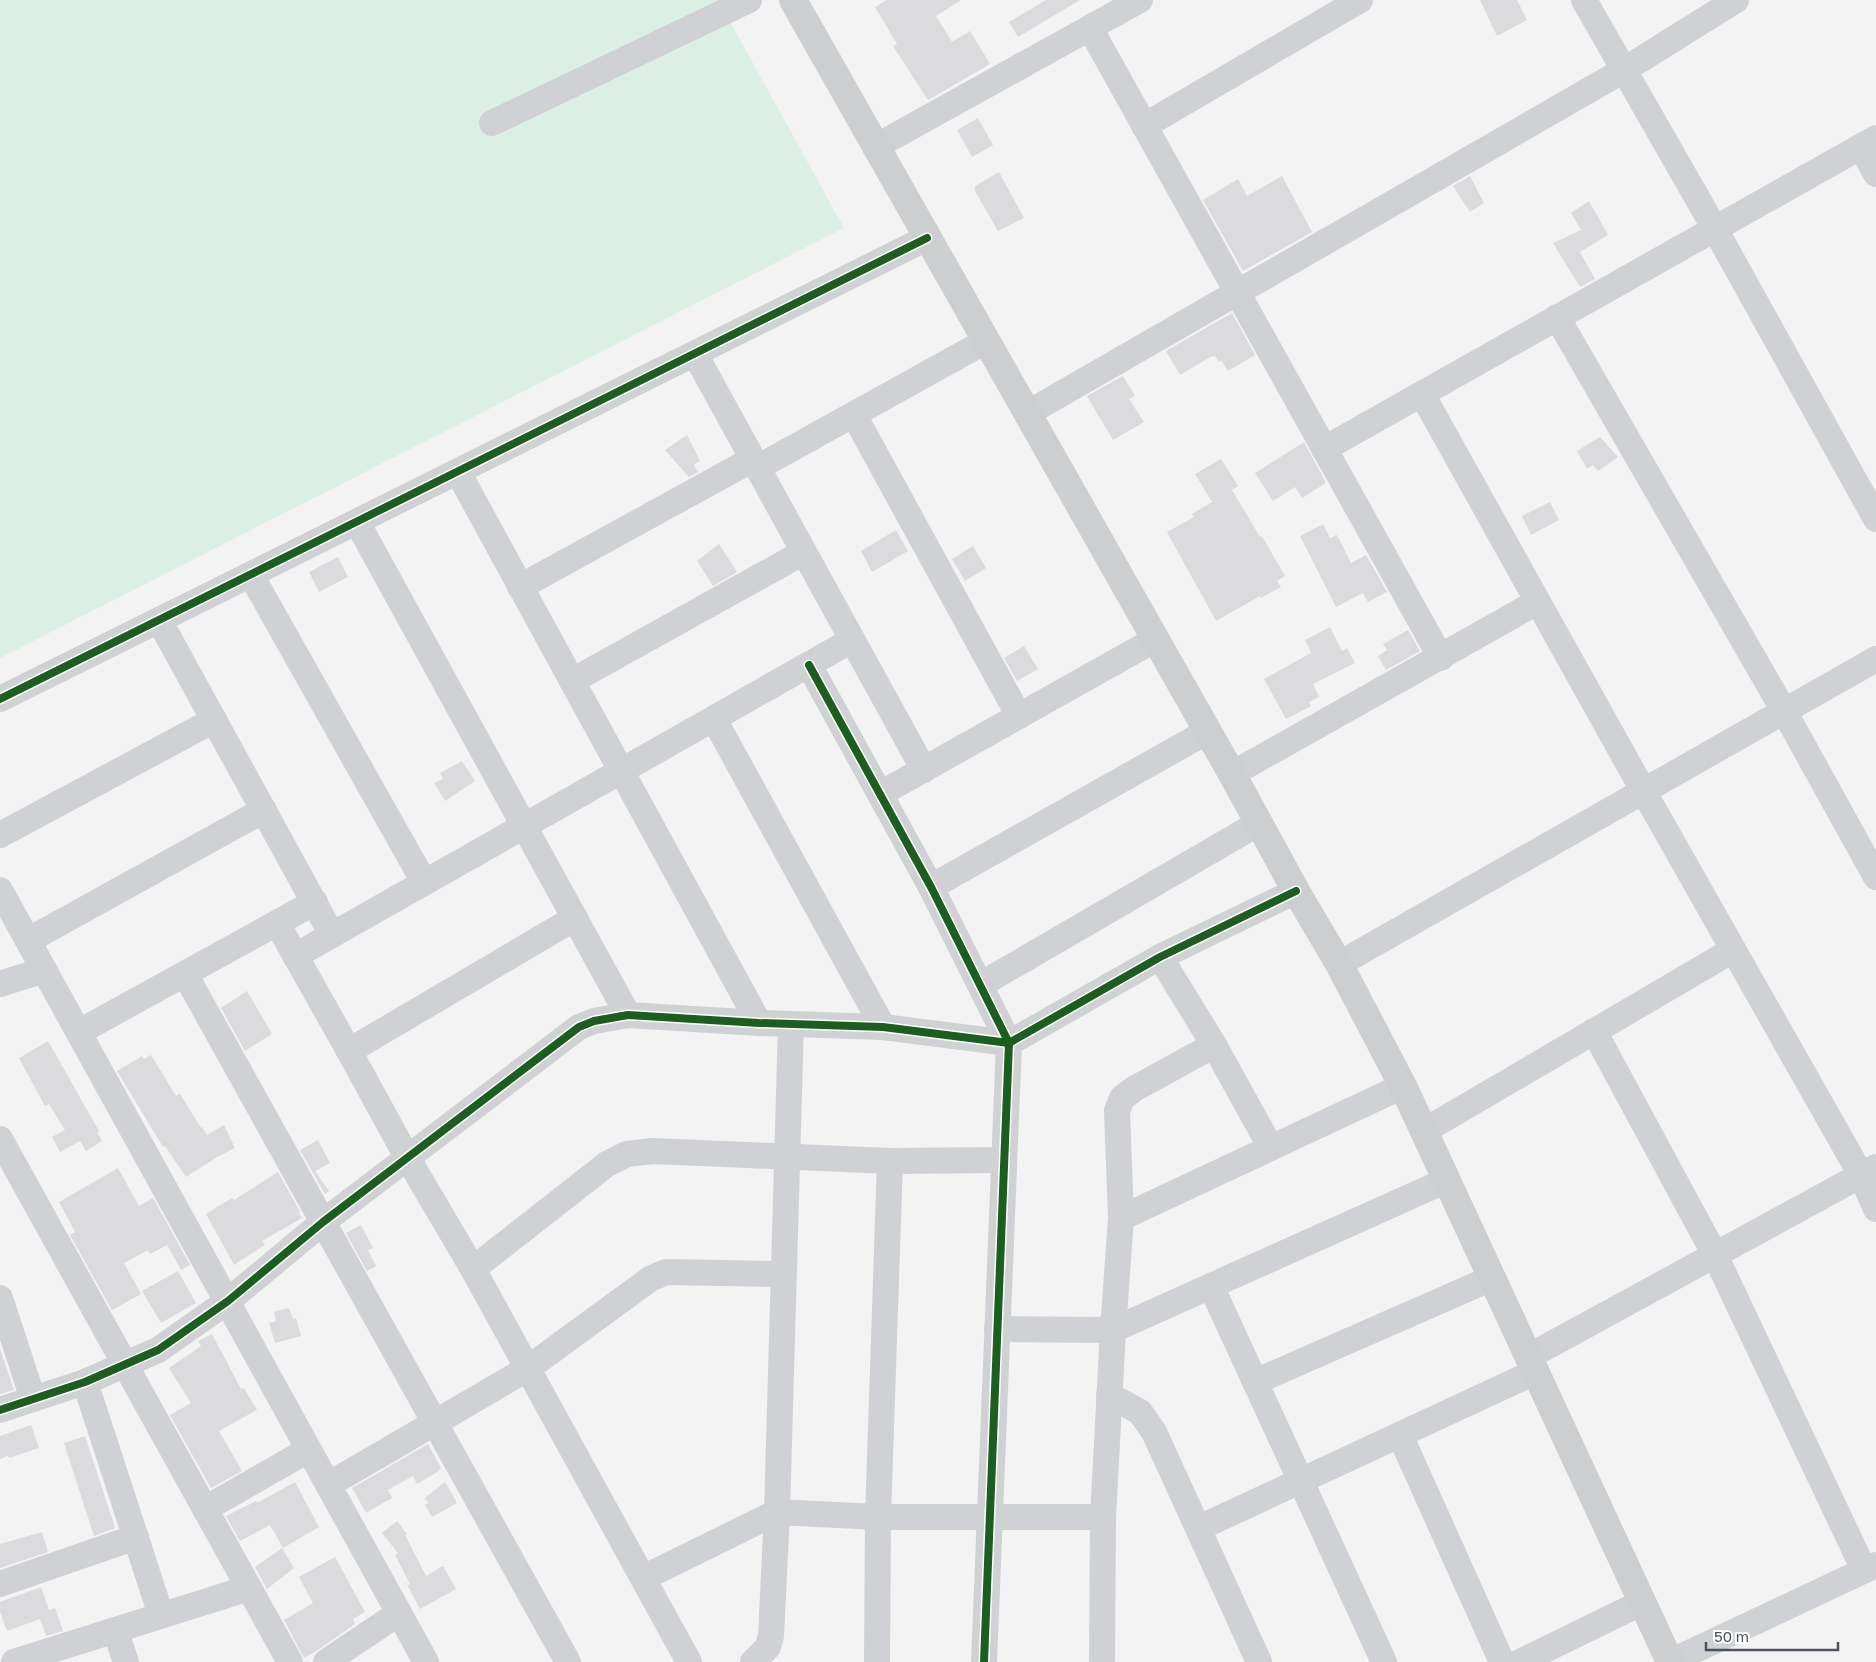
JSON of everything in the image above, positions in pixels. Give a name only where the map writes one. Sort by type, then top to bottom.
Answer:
[{"type":"main road","points":[[793,0],[1339,964],[1403,1086],[1670,1662]]},
{"type":"street","points":[[492,123],[749,0]]},
{"type":"street","points":[[875,147],[1140,0]]},
{"type":"street","points":[[1144,126],[1323,9],[1360,0]]},
{"type":"street","points":[[1584,0],[1715,229],[1876,519]]},
{"type":"street","points":[[1028,413],[1624,70],[1736,0]]},
{"type":"street","points":[[1090,28],[1441,658]]},
{"type":"street","points":[[1324,449],[1869,143],[1876,174]]},
{"type":"street","points":[[0,699],[927,238]]},
{"type":"street","points":[[1558,317],[1784,711],[1876,878]]},
{"type":"street","points":[[520,587],[755,464],[854,415],[986,341]]},
{"type":"street","points":[[695,354],[924,770]]},
{"type":"street","points":[[1422,394],[1733,950],[1868,1171],[1876,1210]]},
{"type":"street","points":[[854,415],[1019,716]]},
{"type":"street","points":[[458,472],[759,1023]]},
{"type":"street","points":[[357,522],[628,1016]]},
{"type":"street","points":[[572,681],[804,552]]},
{"type":"street","points":[[251,575],[424,882]]},
{"type":"street","points":[[1232,774],[1441,658],[1537,602]]},
{"type":"street","points":[[160,620],[332,935]]},
{"type":"street","points":[[880,794],[1156,639]]},
{"type":"street","points":[[295,956],[852,640]]},
{"type":"street","points":[[1339,964],[1876,659]]},
{"type":"street","points":[[809,665],[931,887],[1009,1043],[984,1662]]},
{"type":"street","points":[[714,719],[883,1027]]},
{"type":"street","points":[[0,835],[214,720]]},
{"type":"street","points":[[931,887],[1208,732]]},
{"type":"street","points":[[29,940],[264,810]]},
{"type":"street","points":[[980,985],[1259,823]]},
{"type":"street","points":[[0,890],[426,1662]]},
{"type":"street","points":[[0,1410],[85,1382],[126,1366],[158,1350],[228,1301],[323,1222],[579,1027],[594,1021],[628,1016],[883,1027],[1009,1043],[1160,958],[1296,891]]},
{"type":"street","points":[[80,1032],[315,902]]},
{"type":"street","points":[[349,1051],[574,918]]},
{"type":"street","points":[[277,923],[407,1157],[473,1269],[689,1662]]},
{"type":"street","points":[[1424,1131],[1733,950]]},
{"type":"street","points":[[1160,958],[1214,1045],[1271,1148]]},
{"type":"street","points":[[0,984],[44,970]]},
{"type":"street","points":[[185,974],[568,1662]]},
{"type":"street","points":[[753,1662],[768,1647],[771,1636],[777,1512],[782,1274],[788,1156],[791,1024]]},
{"type":"street","points":[[1594,1031],[1715,1254],[1870,1568],[1670,1662]]},
{"type":"street","points":[[1102,1662],[1103,1517],[1121,1218],[1117,1111],[1122,1098],[1134,1089],[1214,1045]]},
{"type":"street","points":[[1121,1218],[1403,1086]]},
{"type":"street","points":[[0,1139],[290,1662]]},
{"type":"street","points":[[473,1269],[607,1164],[627,1154],[653,1151],[890,1160],[1004,1160]]},
{"type":"street","points":[[877,1662],[878,1516],[890,1160]]},
{"type":"street","points":[[1199,1528],[1400,1435],[1531,1364],[1715,1254],[1868,1171]]},
{"type":"street","points":[[997,1329],[1113,1330],[1447,1180]]},
{"type":"street","points":[[328,1484],[527,1369],[650,1279],[666,1272],[782,1274]]},
{"type":"street","points":[[1256,1382],[1492,1278]]},
{"type":"street","points":[[1211,1286],[1384,1662]]},
{"type":"street","points":[[0,1298],[33,1399]]},
{"type":"street","points":[[85,1382],[161,1615]]},
{"type":"street","points":[[1109,1396],[1140,1412],[1154,1432],[1259,1662]]},
{"type":"street","points":[[1400,1435],[1502,1662]]},
{"type":"street","points":[[205,1509],[308,1450]]},
{"type":"street","points":[[643,1578],[777,1512],[989,1518],[1103,1517]]},
{"type":"street","points":[[0,1584],[136,1537]]},
{"type":"street","points":[[14,1662],[249,1588]]},
{"type":"street","points":[[1520,1662],[1643,1602]]},
{"type":"street","points":[[326,1662],[399,1613]]},
{"type":"street","points":[[115,1630],[126,1662]]},
{"type":"green space","points":[[0,0],[718,0],[844,228],[0,658]]},
{"type":"building","points":[[887,0],[961,0],[936,16],[952,42],[970,31],[990,64],[928,100],[893,46],[897,44],[875,7]]},
{"type":"building","points":[[1046,0],[1080,0],[1018,37],[1009,22]]},
{"type":"building","points":[[1480,0],[1517,0],[1527,20],[1497,36]]},
{"type":"building","points":[[978,118],[993,145],[972,157],[957,130]]},
{"type":"building","points":[[999,172],[1024,218],[998,231],[975,191],[975,186]]},
{"type":"building","points":[[1282,176],[1312,232],[1243,271],[1203,200],[1238,179],[1247,196]]},
{"type":"building","points":[[1470,176],[1484,203],[1470,212],[1453,186]]},
{"type":"building","points":[[1589,201],[1608,235],[1580,252],[1595,279],[1580,287],[1553,243],[1581,230],[1571,213]]},
{"type":"building","points":[[1232,313],[1255,355],[1228,371],[1221,360],[1219,362],[1215,356],[1212,356],[1180,375],[1166,351]]},
{"type":"building","points":[[1123,376],[1135,396],[1129,399],[1144,422],[1113,440],[1087,396]]},
{"type":"building","points":[[687,435],[700,461],[694,465],[698,472],[689,477],[665,450]]},
{"type":"building","points":[[1600,437],[1618,457],[1598,471],[1593,465],[1587,469],[1577,451]]},
{"type":"building","points":[[1304,442],[1326,483],[1302,498],[1295,487],[1273,501],[1255,473]]},
{"type":"building","points":[[1221,459],[1238,486],[1232,490],[1285,576],[1277,581],[1281,587],[1261,598],[1260,596],[1216,621],[1167,532],[1194,517],[1192,514],[1212,502],[1195,474]]},
{"type":"building","points":[[1550,502],[1559,520],[1531,535],[1522,516]]},
{"type":"building","points":[[1323,524],[1330,538],[1337,535],[1351,563],[1366,555],[1387,592],[1368,602],[1363,593],[1336,607],[1300,536]]},
{"type":"building","points":[[896,530],[908,551],[872,572],[861,551]]},
{"type":"building","points":[[719,544],[737,572],[713,586],[697,561]]},
{"type":"building","points":[[973,546],[986,568],[965,581],[952,559]]},
{"type":"building","points":[[338,557],[348,577],[319,592],[309,572]]},
{"type":"building","points":[[1330,627],[1342,651],[1347,648],[1355,663],[1313,684],[1319,697],[1309,702],[1311,706],[1286,719],[1264,679],[1311,653],[1305,640]]},
{"type":"building","points":[[1408,630],[1420,651],[1386,670],[1378,656],[1387,650],[1383,644]]},
{"type":"building","points":[[1024,646],[1038,669],[1017,681],[1004,658]]},
{"type":"building","points":[[462,761],[475,781],[445,801],[434,783],[443,779],[440,773]]},
{"type":"building","points":[[247,991],[272,1034],[245,1051],[221,1008]]},
{"type":"building","points":[[48,1041],[99,1131],[97,1132],[102,1141],[86,1151],[80,1141],[60,1152],[52,1137],[65,1130],[49,1104],[45,1106],[19,1058]]},
{"type":"building","points":[[151,1055],[176,1096],[180,1094],[207,1135],[224,1125],[235,1148],[186,1177],[165,1146],[163,1147],[117,1071],[142,1056],[144,1059]]},
{"type":"building","points":[[318,1140],[330,1163],[315,1171],[329,1191],[325,1194],[300,1150]]},
{"type":"building","points":[[118,1168],[139,1206],[153,1198],[190,1265],[181,1270],[167,1245],[150,1254],[148,1250],[124,1263],[141,1294],[112,1310],[70,1235],[75,1232],[59,1202]]},
{"type":"building","points":[[278,1172],[302,1218],[262,1241],[265,1245],[234,1265],[206,1214],[232,1198],[234,1200]]},
{"type":"building","points":[[361,1225],[373,1248],[368,1250],[376,1266],[367,1271],[346,1233]]},
{"type":"building","points":[[178,1271],[196,1303],[161,1323],[142,1291]]},
{"type":"building","points":[[289,1308],[293,1319],[296,1318],[301,1336],[275,1343],[269,1323],[276,1321],[274,1312]]},
{"type":"building","points":[[212,1334],[241,1389],[244,1388],[257,1410],[219,1431],[242,1471],[211,1488],[170,1415],[191,1403],[169,1368],[201,1346],[198,1341]]},
{"type":"building","points":[[0,1349],[14,1390],[0,1394]]},
{"type":"building","points":[[31,1425],[39,1448],[0,1459],[0,1436]]},
{"type":"building","points":[[85,1436],[115,1528],[94,1536],[64,1443]]},
{"type":"building","points":[[428,1444],[441,1468],[439,1471],[417,1484],[413,1476],[388,1490],[392,1498],[366,1513],[352,1488]]},
{"type":"building","points":[[295,1482],[319,1527],[283,1548],[270,1525],[240,1541],[226,1516],[256,1501],[257,1503]]},
{"type":"building","points":[[445,1482],[457,1503],[432,1517],[425,1505],[428,1503],[425,1498]]},
{"type":"building","points":[[397,1521],[407,1534],[405,1535],[426,1576],[443,1566],[456,1589],[420,1609],[395,1555],[398,1553],[382,1533]]},
{"type":"building","points":[[42,1532],[48,1552],[0,1568],[0,1544]]},
{"type":"building","points":[[282,1548],[294,1568],[267,1589],[255,1567]]},
{"type":"building","points":[[335,1557],[365,1612],[353,1619],[355,1624],[304,1658],[284,1620],[313,1603],[299,1577]]},
{"type":"building","points":[[41,1587],[49,1610],[55,1608],[63,1631],[46,1636],[40,1619],[7,1631],[0,1612],[0,1602]]},
{"type":"cycle path","points":[[0,699],[927,238]]},
{"type":"cycle path","points":[[809,665],[931,887],[1009,1043],[984,1662]]},
{"type":"cycle path","points":[[0,1410],[85,1382],[158,1350],[228,1301],[323,1222],[579,1027],[594,1021],[628,1015],[759,1023],[883,1027],[1009,1043],[1160,957],[1296,891]]}]
